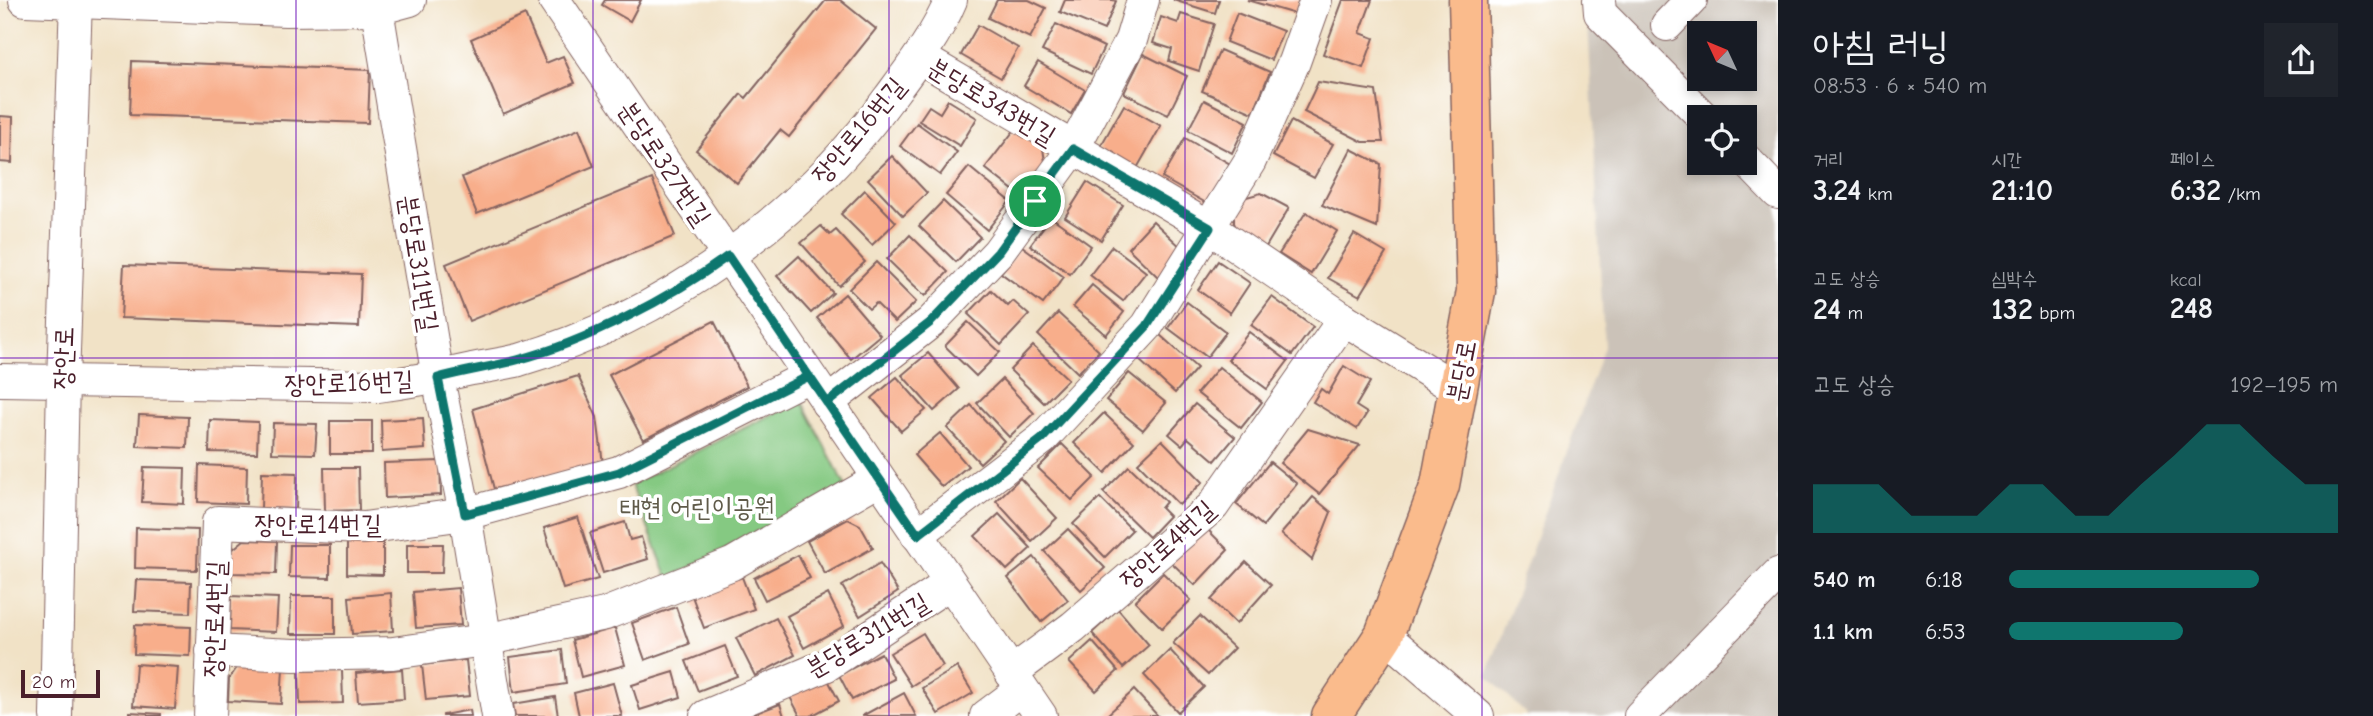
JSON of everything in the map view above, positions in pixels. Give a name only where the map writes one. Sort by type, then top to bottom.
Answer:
[{"type":"main road","name":"분당로","points":[[1331,716],[1384,635],[1440,485],[1476,291],[1468,0]]},
{"type":"street","points":[[25,0],[286,10],[377,9],[410,0]]},
{"type":"street","name":"분당로327번길","points":[[554,0],[1041,716]]},
{"type":"street","name":"장안로16번길","points":[[0,380],[378,386],[438,378],[516,361],[580,337],[704,274],[781,214],[837,162],[878,113],[943,20],[951,0]]},
{"type":"street","points":[[827,403],[931,322],[998,252],[1073,149],[1130,40],[1143,0]]},
{"type":"street","points":[[918,535],[1042,439],[1147,326],[1250,161],[1294,62],[1316,0]]},
{"type":"street","points":[[1599,0],[1600,13],[1691,105]]},
{"type":"street","points":[[1667,25],[1691,0]]},
{"type":"street","name":"장안로","points":[[56,716],[62,380],[76,1]]},
{"type":"street","name":"분당로311번길","points":[[377,9],[438,378],[465,514],[498,716]]},
{"type":"street","name":"분당로343번길","points":[[919,57],[1210,228],[1344,319],[1457,389]]},
{"type":"street","points":[[1757,171],[1778,193]]},
{"type":"street","name":"장안로4번길","points":[[986,716],[1017,681],[1073,627],[1213,506],[1344,319]]},
{"type":"street","name":"장안로14번길","points":[[218,523],[364,528],[465,514],[619,472],[809,376]]},
{"type":"street","points":[[212,651],[393,653],[485,640],[606,614],[732,564],[879,479]]},
{"type":"street","name":"장안로4번길","points":[[210,716],[218,523]]},
{"type":"street","points":[[1640,716],[1778,574]]},
{"type":"street","name":"분당로311번길","points":[[706,716],[827,664],[950,583]]},
{"type":"street","points":[[1384,635],[1478,716]]},
{"type":"shaded area","points":[[1587,0],[1778,0],[1778,716],[1525,716],[1526,714],[1487,676],[1604,347]]},
{"type":"green space","name":"태현 어린이공원","points":[[801,400],[846,487],[668,579],[631,484]]},
{"type":"building","points":[[605,0],[641,0],[630,21],[602,5]]},
{"type":"building","points":[[826,0],[840,0],[876,29],[789,137],[780,130],[737,183],[696,150],[741,94],[746,98]]},
{"type":"building","points":[[997,0],[1029,0],[1046,8],[1030,38],[988,18]]},
{"type":"building","points":[[1065,0],[1116,1],[1104,30],[1060,12]]},
{"type":"building","points":[[1173,0],[1219,0],[1215,13]]},
{"type":"building","points":[[1247,0],[1299,0],[1295,14]]},
{"type":"building","points":[[1343,0],[1372,0],[1360,33],[1374,38],[1363,68],[1323,54]]},
{"type":"building","points":[[1237,13],[1283,31],[1271,60],[1226,42]]},
{"type":"building","points":[[1181,14],[1214,24],[1199,71],[1169,61],[1172,49],[1153,43],[1161,17],[1178,23]]},
{"type":"building","points":[[525,15],[546,63],[563,56],[575,83],[503,114],[471,39]]},
{"type":"building","points":[[1056,24],[1104,47],[1091,74],[1042,51]]},
{"type":"building","points":[[978,25],[1018,48],[1001,78],[961,55]]},
{"type":"building","points":[[1220,50],[1270,72],[1253,113],[1202,91]]},
{"type":"building","points":[[1143,54],[1187,76],[1168,115],[1124,93]]},
{"type":"building","points":[[132,61],[370,70],[368,123],[130,115]]},
{"type":"building","points":[[1038,62],[1085,90],[1071,114],[1024,86]]},
{"type":"building","points":[[1318,82],[1376,91],[1383,142],[1363,142],[1304,112]]},
{"type":"building","points":[[948,100],[977,118],[960,146],[919,121],[929,106],[940,113]]},
{"type":"building","points":[[1204,100],[1247,122],[1232,153],[1188,130]]},
{"type":"building","points":[[1124,105],[1161,126],[1136,170],[1099,149]]},
{"type":"building","points":[[0,116],[13,117],[12,163],[0,162]]},
{"type":"building","points":[[1291,121],[1333,144],[1314,178],[1273,156]]},
{"type":"building","points":[[917,123],[957,152],[940,175],[900,146]]},
{"type":"building","points":[[1016,128],[1043,148],[1046,169],[1023,198],[985,168]]},
{"type":"building","points":[[579,129],[594,166],[477,214],[462,177]]},
{"type":"building","points":[[1185,138],[1230,164],[1208,204],[1162,178]]},
{"type":"building","points":[[1351,149],[1381,164],[1377,228],[1322,205]]},
{"type":"building","points":[[892,156],[927,193],[903,216],[868,179]]},
{"type":"building","points":[[969,167],[1010,201],[987,230],[946,195]]},
{"type":"building","points":[[652,179],[675,236],[469,321],[446,264]]},
{"type":"building","points":[[1087,182],[1123,205],[1101,240],[1065,217]]},
{"type":"building","points":[[865,190],[896,222],[872,245],[841,214]]},
{"type":"building","points":[[1261,193],[1289,208],[1264,250],[1238,232],[1234,223],[1234,214],[1243,198]]},
{"type":"building","points":[[943,201],[980,237],[956,262],[919,226]]},
{"type":"building","points":[[1306,212],[1337,231],[1311,274],[1279,254]]},
{"type":"building","points":[[1051,217],[1091,246],[1070,274],[1030,245]]},
{"type":"building","points":[[1153,221],[1184,250],[1158,277],[1128,248]]},
{"type":"building","points":[[821,226],[830,235],[836,230],[865,262],[839,286],[801,243]]},
{"type":"building","points":[[1354,234],[1386,253],[1360,296],[1328,278]]},
{"type":"building","points":[[910,235],[948,272],[925,296],[887,259]]},
{"type":"building","points":[[1022,246],[1064,277],[1043,304],[1001,273]]},
{"type":"building","points":[[1112,246],[1146,272],[1123,301],[1090,275]]},
{"type":"building","points":[[799,256],[833,293],[811,313],[777,276]]},
{"type":"building","points":[[1218,261],[1250,283],[1230,313],[1198,290]]},
{"type":"building","points":[[876,262],[916,302],[895,322],[876,303],[869,309],[849,289]]},
{"type":"building","points":[[124,265],[361,274],[359,327],[121,318]]},
{"type":"building","points":[[1092,285],[1124,312],[1106,335],[1073,307]]},
{"type":"building","points":[[991,290],[1008,306],[1013,301],[1029,315],[1001,345],[968,314]]},
{"type":"building","points":[[845,294],[880,335],[851,359],[817,318]]},
{"type":"building","points":[[1272,297],[1313,327],[1292,355],[1251,325]]},
{"type":"building","points":[[1187,302],[1226,332],[1207,357],[1168,328]]},
{"type":"building","points":[[1058,313],[1099,351],[1078,373],[1038,335]]},
{"type":"building","points":[[714,321],[747,386],[643,440],[609,375]]},
{"type":"building","points":[[968,322],[1000,352],[976,376],[945,346]]},
{"type":"building","points":[[1249,332],[1288,361],[1267,389],[1228,360]]},
{"type":"building","points":[[1160,335],[1197,368],[1175,393],[1138,359]]},
{"type":"building","points":[[1033,346],[1068,379],[1044,403],[1010,370]]},
{"type":"building","points":[[928,353],[959,389],[934,411],[902,375]]},
{"type":"building","points":[[1344,366],[1370,382],[1356,406],[1367,413],[1357,429],[1313,402],[1321,389],[1328,394]]},
{"type":"building","points":[[1219,367],[1262,402],[1241,428],[1197,393]]},
{"type":"building","points":[[1129,373],[1166,403],[1143,430],[1106,400]]},
{"type":"building","points":[[578,376],[597,417],[603,464],[494,489],[473,409]]},
{"type":"building","points":[[897,377],[926,410],[901,431],[872,398]]},
{"type":"building","points":[[1002,379],[1034,413],[1009,437],[977,403]]},
{"type":"building","points":[[1195,404],[1235,437],[1215,461],[1188,438],[1182,445],[1169,434]]},
{"type":"building","points":[[971,405],[1004,441],[980,463],[947,428]]},
{"type":"building","points":[[1104,413],[1134,442],[1105,473],[1074,443]]},
{"type":"building","points":[[139,415],[188,417],[187,448],[137,446]]},
{"type":"building","points":[[423,418],[425,449],[382,452],[381,420]]},
{"type":"building","points":[[210,420],[258,422],[257,453],[209,452]]},
{"type":"building","points":[[330,421],[372,421],[372,454],[330,454]]},
{"type":"building","points":[[273,423],[317,424],[315,454],[272,453]]},
{"type":"building","points":[[1308,429],[1360,445],[1319,494],[1280,463]]},
{"type":"building","points":[[940,433],[968,466],[942,487],[914,455]]},
{"type":"building","points":[[1162,440],[1203,482],[1179,505],[1138,463]]},
{"type":"building","points":[[1062,444],[1095,477],[1072,500],[1038,468]]},
{"type":"building","points":[[440,461],[441,495],[385,498],[384,463]]},
{"type":"building","points":[[1270,462],[1297,484],[1263,526],[1236,504]]},
{"type":"building","points":[[199,465],[247,467],[246,504],[198,502]]},
{"type":"building","points":[[1129,466],[1166,502],[1161,508],[1169,516],[1149,537],[1103,492]]},
{"type":"building","points":[[144,467],[185,468],[184,504],[142,502]]},
{"type":"building","points":[[324,468],[358,468],[359,510],[325,511]]},
{"type":"building","points":[[262,472],[297,473],[296,509],[261,508]]},
{"type":"building","points":[[1020,478],[1057,518],[1032,541],[996,501]]},
{"type":"building","points":[[1313,497],[1331,512],[1312,560],[1281,534]]},
{"type":"building","points":[[1100,498],[1132,530],[1105,557],[1073,524]]},
{"type":"building","points":[[999,514],[1031,548],[1007,570],[975,536]]},
{"type":"building","points":[[578,517],[598,579],[563,589],[544,528]]},
{"type":"building","points":[[848,519],[860,525],[873,548],[825,574],[807,541]]},
{"type":"building","points":[[625,522],[630,540],[641,537],[648,559],[603,573],[590,533]]},
{"type":"building","points":[[1205,527],[1228,550],[1195,585],[1171,562]]},
{"type":"building","points":[[136,528],[198,530],[197,570],[135,568]]},
{"type":"building","points":[[1068,529],[1105,568],[1081,590],[1044,551]]},
{"type":"building","points":[[244,540],[277,541],[276,574],[231,573],[232,550]]},
{"type":"building","points":[[347,543],[383,543],[383,575],[347,574]]},
{"type":"building","points":[[407,544],[443,544],[442,573],[407,573]]},
{"type":"building","points":[[290,545],[330,545],[330,578],[289,577]]},
{"type":"building","points":[[798,555],[810,578],[765,600],[754,578]]},
{"type":"building","points":[[1034,557],[1068,600],[1041,622],[1008,578]]},
{"type":"building","points":[[1246,562],[1271,585],[1236,624],[1211,600]]},
{"type":"building","points":[[880,563],[898,592],[860,616],[842,586]]},
{"type":"building","points":[[1163,573],[1191,600],[1162,628],[1135,601]]},
{"type":"building","points":[[742,577],[754,609],[704,628],[692,596]]},
{"type":"building","points":[[136,580],[191,582],[190,613],[134,611]]},
{"type":"building","points":[[458,588],[461,625],[416,628],[413,592]]},
{"type":"building","points":[[391,593],[393,631],[352,634],[349,597]]},
{"type":"building","points":[[828,594],[844,626],[804,648],[787,616]]},
{"type":"building","points":[[231,596],[278,598],[276,632],[230,630]]},
{"type":"building","points":[[291,596],[335,596],[335,634],[290,634]]},
{"type":"building","points":[[676,607],[689,644],[645,660],[632,623]]},
{"type":"building","points":[[1118,609],[1149,645],[1123,668],[1092,633]]},
{"type":"building","points":[[1200,616],[1234,648],[1208,675],[1173,643]]},
{"type":"building","points":[[776,618],[795,655],[755,676],[736,638]]},
{"type":"building","points":[[135,625],[191,627],[190,656],[134,654]]},
{"type":"building","points":[[615,628],[625,665],[581,677],[572,640]]},
{"type":"building","points":[[923,633],[943,666],[911,686],[890,653]]},
{"type":"building","points":[[1092,641],[1118,671],[1096,691],[1069,662]]},
{"type":"building","points":[[725,646],[737,676],[698,691],[686,661]]},
{"type":"building","points":[[562,650],[566,684],[514,692],[510,657]]},
{"type":"building","points":[[1170,650],[1204,687],[1178,712],[1144,675]]},
{"type":"building","points":[[881,653],[894,679],[852,700],[839,675]]},
{"type":"building","points":[[466,660],[470,696],[426,700],[422,665]]},
{"type":"building","points":[[136,664],[178,667],[175,709],[133,706]]},
{"type":"building","points":[[238,666],[283,668],[281,704],[228,701],[229,679]]},
{"type":"building","points":[[957,667],[973,693],[938,714],[922,688]]},
{"type":"building","points":[[402,669],[404,699],[358,702],[356,673]]},
{"type":"building","points":[[342,670],[343,703],[300,704],[299,671]]},
{"type":"building","points":[[674,672],[681,697],[640,710],[632,685]]},
{"type":"building","points":[[826,676],[839,701],[811,716],[800,716],[789,695]]},
{"type":"building","points":[[613,683],[622,716],[579,716],[574,693]]},
{"type":"building","points":[[1134,690],[1158,716],[1106,716]]},
{"type":"building","points":[[904,693],[916,716],[862,716]]},
{"type":"building","points":[[555,697],[558,716],[515,716],[513,704]]},
{"type":"building","points":[[780,704],[784,716],[748,716]]},
{"type":"building","points":[[470,710],[471,716],[443,716],[443,715]]},
{"type":"building","points":[[130,712],[161,714],[161,716],[130,716]]},
{"type":"route","points":[[1035,201],[998,252],[931,322],[827,403],[809,376],[769,316],[728,256],[704,274],[591,333],[516,361],[438,378],[465,514],[619,472],[809,376],[827,403],[879,479],[918,535],[1042,439],[1147,326],[1210,228],[1073,149],[1035,201]]}]
